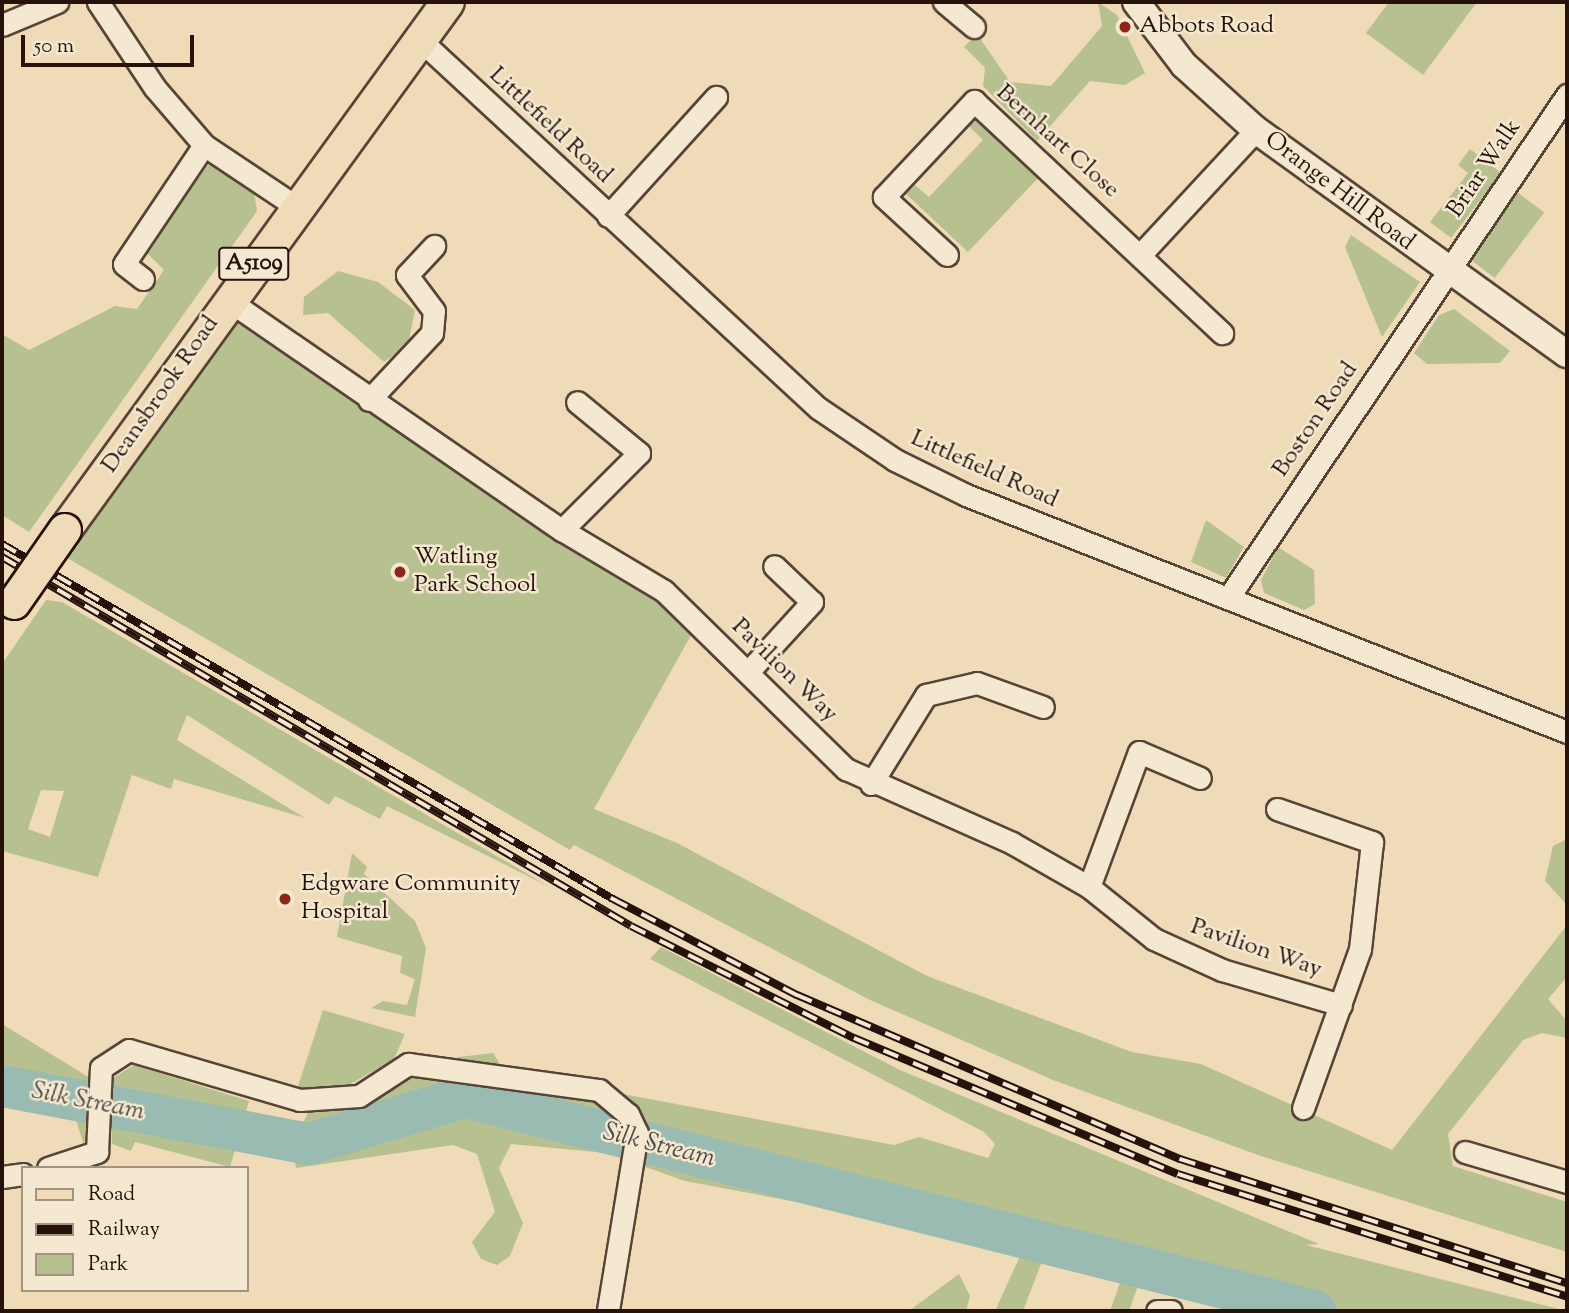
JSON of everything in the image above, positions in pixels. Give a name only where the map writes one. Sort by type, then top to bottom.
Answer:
[{"type":"main road","name":"Deansbrook Road","points":[[8,612],[441,4]]},
{"type":"street","points":[[2,25],[57,2]]},
{"type":"street","points":[[98,2],[155,88],[204,145],[295,206]]},
{"type":"street","points":[[944,2],[974,27]]},
{"type":"street","name":"Orange Hill Road","points":[[1136,2],[1184,65],[1256,130],[1447,272],[1567,354]]},
{"type":"street","name":"Littlefield Road","points":[[418,38],[818,408],[895,460],[966,495],[1567,732]]},
{"type":"street","name":"Briar Walk","points":[[1447,272],[1567,95]]},
{"type":"street","points":[[608,216],[716,97]]},
{"type":"street","name":"Bernhart Close","points":[[947,255],[884,197],[974,101],[1142,253],[1222,333]]},
{"type":"street","points":[[1142,253],[1256,130]]},
{"type":"street","points":[[143,279],[124,264],[204,145]]},
{"type":"street","points":[[369,400],[432,333],[434,311],[407,275],[434,246]]},
{"type":"street","name":"Boston Road","points":[[1227,598],[1447,272]]},
{"type":"street","name":"Pavilion Way","points":[[228,300],[369,400],[562,530],[664,591],[846,769],[871,784],[1013,843],[1089,887],[1154,939],[1222,970],[1341,1005]]},
{"type":"street","points":[[562,530],[639,453],[576,402]]},
{"type":"street","points":[[748,673],[812,602],[774,566]]},
{"type":"street","points":[[871,784],[926,695],[977,683],[1044,707]]},
{"type":"street","points":[[1089,887],[1139,752],[1200,778]]},
{"type":"street","points":[[1277,809],[1372,842],[1360,949],[1303,1108]]},
{"type":"street","points":[[54,1166],[97,1152],[101,1119],[101,1068],[128,1050],[299,1100],[359,1096],[408,1064],[599,1090],[628,1114],[637,1133],[608,1311]]},
{"type":"street","points":[[1465,1152],[1567,1182]]},
{"type":"street","points":[[2,1177],[21,1174]]},
{"type":"street","points":[[1157,1311],[1171,1311]]},
{"type":"green space","points":[[1098,2],[1117,15],[1145,73],[1125,85],[1090,81],[1037,141],[983,86],[985,68],[964,47],[977,34],[1010,82],[1051,86],[1102,26]]},
{"type":"green space","points":[[1389,2],[1477,2],[1423,75],[1366,33]]},
{"type":"green space","points":[[978,117],[1040,176],[968,252],[906,194],[915,185],[929,197],[983,140],[969,126]]},
{"type":"green space","points":[[1470,149],[1501,173],[1451,238],[1430,222],[1468,173],[1458,165]]},
{"type":"green space","points":[[211,161],[254,192],[257,211],[29,532],[2,515],[2,334],[29,350],[115,306],[137,309],[164,270],[145,251]]},
{"type":"green space","points":[[1517,192],[1544,212],[1495,278],[1468,257]]},
{"type":"green space","points":[[1351,235],[1420,282],[1382,337],[1345,247]]},
{"type":"green space","points":[[338,271],[378,282],[415,310],[408,345],[384,362],[328,313],[303,315],[304,297]]},
{"type":"green space","points":[[228,300],[699,621],[594,809],[677,843],[927,976],[1132,1052],[1201,1064],[1392,1150],[1567,925],[1567,977],[1548,999],[1567,1021],[1567,1038],[1542,1033],[1523,1040],[1448,1134],[1453,1166],[1567,1202],[1567,1252],[1258,1155],[1053,1080],[870,1000],[574,845],[570,850],[50,548]]},
{"type":"green space","points":[[1454,309],[1510,351],[1500,363],[1427,364],[1414,353],[1439,315]]},
{"type":"green space","points":[[1206,520],[1244,547],[1226,578],[1191,562]]},
{"type":"green space","points":[[1278,547],[1314,570],[1315,604],[1304,610],[1264,593],[1261,580]]},
{"type":"green space","points":[[46,600],[62,602],[550,887],[387,806],[380,819],[335,796],[329,805],[187,715],[177,740],[305,818],[174,779],[171,789],[132,775],[98,877],[2,851],[2,664]],"holes":[[[41,790],[64,791],[50,837],[28,829]]]},
{"type":"green space","points":[[1567,839],[1567,905],[1545,881],[1553,846]]},
{"type":"green space","points":[[352,853],[367,867],[364,874],[415,921],[426,948],[415,1017],[371,1008],[383,1001],[407,1005],[415,979],[400,973],[402,956],[337,937]]},
{"type":"green space","points":[[661,947],[900,1070],[1319,1244],[1306,1245],[1567,1311],[1268,1311],[1046,1251],[1023,1311],[995,1311],[1025,1245],[685,1181],[606,1153],[511,1144],[499,1168],[523,1223],[510,1256],[497,1265],[481,1259],[472,1242],[495,1212],[477,1154],[453,1145],[296,1168],[292,1143],[308,1113],[459,1057],[493,1053],[505,1072],[894,1145],[919,1137],[988,1158],[995,1144],[984,1132],[650,959]]},
{"type":"green space","points":[[323,1010],[405,1034],[394,1059],[342,1089],[297,1089]]},
{"type":"green space","points":[[2,1024],[95,1081],[84,1145],[75,1117],[28,1112],[24,1099],[2,1102]]},
{"type":"green space","points":[[134,1065],[249,1101],[230,1166],[135,1142],[131,1151],[112,1144],[110,1080]]},
{"type":"green space","points":[[959,1274],[970,1296],[966,1311],[910,1310]]},
{"type":"green space","points":[[1123,1274],[1140,1280],[1129,1311],[1110,1311]]},
{"type":"waterway","name":"Silk Stream","points":[[2,1086],[309,1144],[465,1097],[1315,1311]]},
{"type":"railway","points":[[2,544],[613,899],[797,995],[1180,1159],[1567,1283]]},
{"type":"railway","points":[[2,557],[631,926],[854,1038],[1178,1174],[1567,1297]]},
{"type":"place","name":"Abbots Road","points":[[1125,27]]},
{"type":"place","name":"Watling Park School","points":[[400,572]]},
{"type":"place","name":"Edgware Community Hospital","points":[[285,899]]}]
